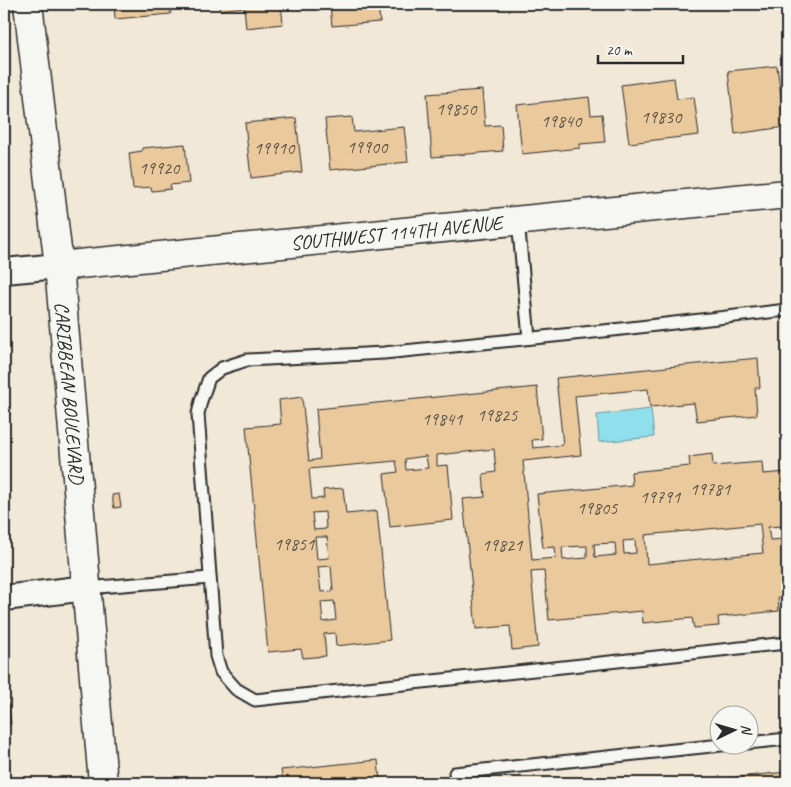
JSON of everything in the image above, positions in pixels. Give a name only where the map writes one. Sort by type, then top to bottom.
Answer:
[{"type":"street","name":"CARIBBEAN BOULEVARD","points":[[28,4],[59,266],[103,783]]},
{"type":"street","name":"SOUTHWEST 114TH AVENUE","points":[[4,271],[787,194]]},
{"type":"street","points":[[4,598],[86,588]]},
{"type":"lane","points":[[518,220],[530,338]]},
{"type":"lane","points":[[787,310],[384,353],[247,360],[222,368],[209,378],[198,414],[216,656],[220,672],[236,689],[255,700],[787,643]]},
{"type":"lane","points":[[86,588],[210,578]]},
{"type":"lane","points":[[758,742],[787,739]]},
{"type":"lane","points":[[455,773],[708,746]]},
{"type":"water","points":[[651,409],[654,437],[599,442],[597,415]]},
{"type":"building","points":[[114,4],[170,4],[171,14],[115,19]]},
{"type":"building","points":[[219,4],[281,4],[283,24],[246,28],[244,7],[220,10]]},
{"type":"building","points":[[330,4],[378,4],[380,22],[332,26]]},
{"type":"building","points":[[720,4],[757,4],[721,8]]},
{"type":"building","points":[[777,66],[785,127],[735,134],[728,71]]},
{"type":"building","points":[[674,78],[677,99],[694,97],[699,135],[629,143],[621,85]]},
{"type":"building","points":[[482,90],[485,126],[501,125],[503,151],[432,157],[427,94]]},
{"type":"building","points":[[589,97],[591,115],[602,114],[605,142],[580,144],[580,148],[522,154],[517,105]]},
{"type":"building","points":[[352,117],[354,132],[404,127],[408,162],[330,170],[325,119]]},
{"type":"building","points":[[296,118],[302,172],[251,178],[245,123]]},
{"type":"building","points":[[185,144],[189,183],[170,185],[171,189],[152,191],[151,187],[133,189],[129,153],[142,151],[142,148]]},
{"type":"building","points":[[758,358],[760,388],[755,388],[757,415],[697,421],[694,403],[650,407],[648,389],[575,396],[581,455],[523,461],[532,560],[556,558],[555,547],[543,548],[537,494],[632,485],[631,472],[690,466],[689,457],[712,454],[713,466],[762,462],[763,474],[787,472],[787,596],[778,597],[779,611],[718,617],[719,626],[694,628],[692,618],[643,623],[642,611],[549,620],[544,571],[531,572],[538,647],[512,650],[510,626],[476,629],[463,499],[485,497],[483,474],[496,472],[494,449],[437,455],[437,466],[448,465],[453,520],[390,527],[384,474],[398,472],[396,461],[309,469],[312,499],[324,498],[323,490],[343,488],[346,514],[377,511],[390,640],[336,646],[335,633],[324,634],[326,656],[303,658],[301,649],[268,652],[246,427],[281,424],[279,400],[302,397],[309,461],[320,459],[316,409],[537,387],[542,439],[532,440],[533,448],[563,445],[556,378]],"holes":[[[426,456],[428,468],[406,470],[405,459]],[[325,512],[326,529],[314,530],[312,513]],[[760,524],[763,553],[647,564],[645,535]],[[782,526],[784,539],[770,540],[768,527]],[[315,537],[327,537],[329,558],[317,559]],[[635,540],[636,553],[624,554],[623,541]],[[615,543],[616,555],[595,557],[594,544]],[[587,546],[587,558],[563,560],[562,547]],[[331,566],[333,591],[321,592],[318,567]],[[334,601],[336,620],[323,622],[321,602]]]},
{"type":"building","points":[[119,494],[121,507],[114,508],[112,495]]},
{"type":"building","points":[[4,670],[11,724],[4,725]]},
{"type":"building","points":[[378,760],[380,783],[283,783],[281,770]]},
{"type":"building","points":[[787,772],[787,783],[678,783]]}]
